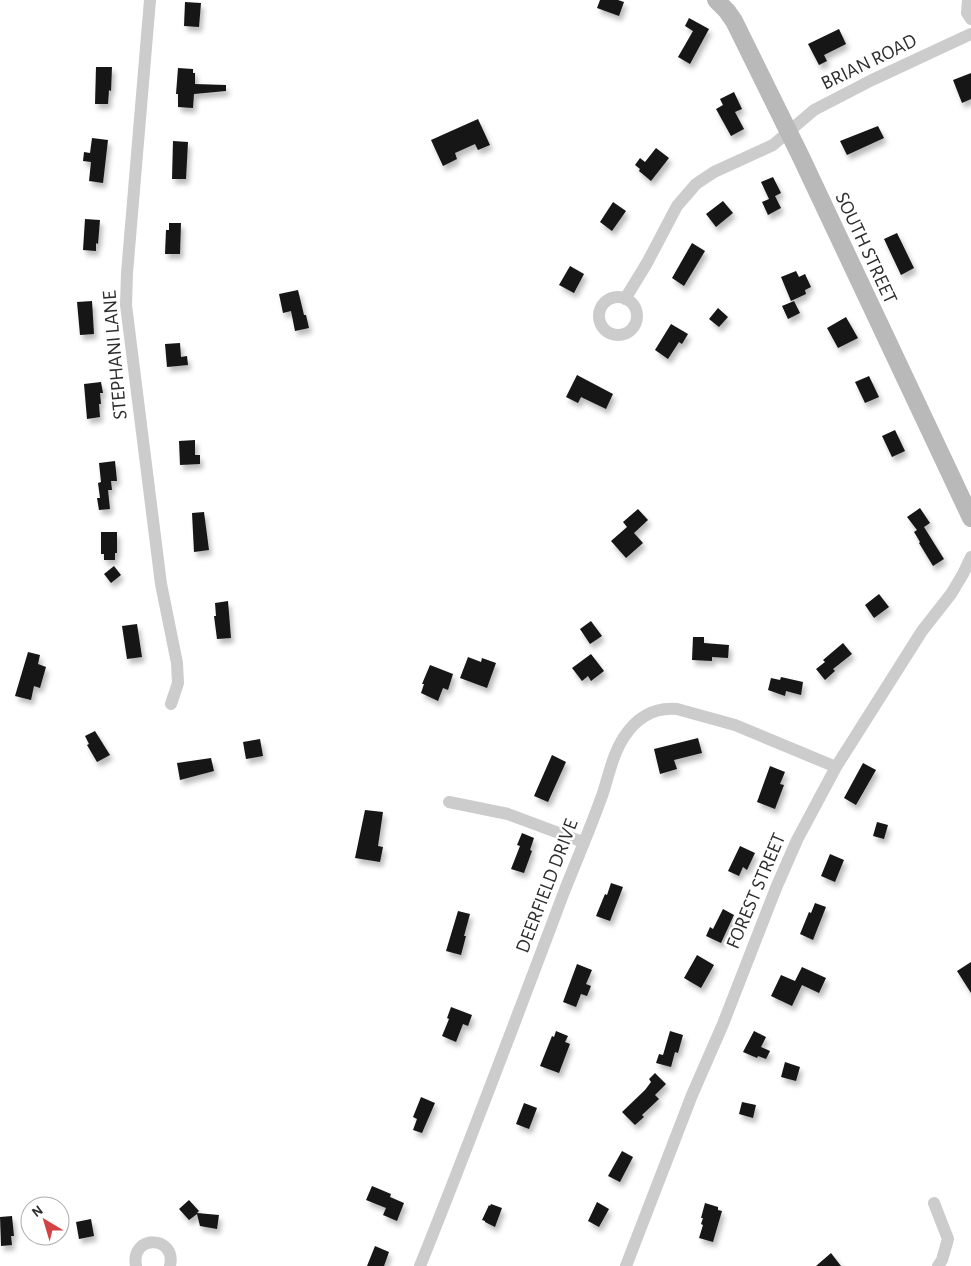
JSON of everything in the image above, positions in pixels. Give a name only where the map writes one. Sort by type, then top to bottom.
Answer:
[{"type":"street","name":"STEPHANI LANE","points":[[150,0],[126,305],[130,349],[161,584],[177,663],[178,683],[171,704]]},
{"type":"street","name":"SOUTH STREET","points":[[716,0],[734,21],[971,518]]},
{"type":"street","points":[[968,0],[968,13],[971,19]]},
{"type":"street","name":"BRIAN ROAD","points":[[625,299],[647,263],[677,206],[689,191],[714,172],[772,146],[821,106],[971,34]]},
{"type":"street","name":"FOREST STREET","points":[[626,1266],[692,1095],[723,1024],[776,888],[804,826],[836,767],[922,632],[964,574],[971,557]]},
{"type":"street","name":"DEERFIELD DRIVE","points":[[420,1266],[518,1016],[620,744],[634,724],[652,712],[678,709],[722,720],[836,767]]},
{"type":"street","points":[[449,802],[508,814],[583,842]]},
{"type":"street","points":[[934,1202],[948,1239],[942,1260],[938,1266]]},
{"type":"street","points":[[136,1266],[137,1251],[144,1244],[152,1242],[162,1244],[168,1250],[171,1259],[170,1266]]},
{"type":"building","points":[[600,0],[624,2],[619,16],[597,8]]},
{"type":"building","points":[[185,2],[201,3],[199,27],[184,26]]},
{"type":"building","points":[[689,18],[709,29],[690,64],[678,57],[693,31],[685,26]]},
{"type":"building","points":[[839,29],[846,44],[824,55],[827,61],[819,65],[808,44]]},
{"type":"building","points":[[96,67],[112,67],[111,91],[109,90],[108,104],[95,104]]},
{"type":"building","points":[[178,68],[193,69],[195,84],[226,85],[226,91],[194,94],[193,108],[178,107],[178,94],[176,94]]},
{"type":"building","points":[[971,73],[971,99],[962,103],[953,80]]},
{"type":"building","points":[[734,92],[742,109],[735,112],[744,129],[731,136],[716,109],[723,105],[720,99]]},
{"type":"building","points":[[478,119],[490,145],[478,150],[475,144],[455,153],[457,159],[443,166],[431,140]]},
{"type":"building","points":[[878,126],[884,138],[847,155],[840,141]]},
{"type":"building","points":[[92,138],[108,140],[103,183],[89,181],[91,162],[83,161],[84,152],[90,153]]},
{"type":"building","points":[[173,141],[188,142],[186,179],[172,179]]},
{"type":"building","points":[[656,148],[669,158],[651,181],[635,165],[640,158],[645,162]]},
{"type":"building","points":[[773,177],[781,193],[775,196],[781,208],[768,215],[762,202],[769,199],[761,182]]},
{"type":"building","points":[[723,201],[733,213],[716,227],[706,214]]},
{"type":"building","points":[[613,202],[626,211],[612,231],[600,222]]},
{"type":"building","points":[[85,219],[100,220],[96,251],[83,250]]},
{"type":"building","points":[[169,223],[181,223],[180,254],[165,254],[166,230],[169,230]]},
{"type":"building","points":[[897,233],[914,268],[901,275],[884,239]]},
{"type":"building","points":[[692,243],[705,251],[684,286],[672,278]]},
{"type":"building","points":[[570,266],[584,274],[574,293],[559,285]]},
{"type":"building","points":[[796,271],[799,277],[805,274],[811,287],[805,290],[806,294],[791,301],[781,277]]},
{"type":"building","points":[[298,290],[309,328],[295,331],[291,311],[283,313],[279,294]]},
{"type":"building","points":[[92,301],[94,334],[80,335],[77,302]]},
{"type":"building","points":[[794,301],[800,313],[788,319],[782,306]]},
{"type":"building","points":[[718,308],[728,317],[719,327],[709,319]]},
{"type":"building","points":[[846,317],[858,338],[838,348],[827,328]]},
{"type":"building","points":[[671,324],[688,334],[682,344],[679,342],[668,359],[655,350]]},
{"type":"building","points":[[180,343],[181,357],[187,356],[188,365],[167,367],[165,344]]},
{"type":"building","points":[[577,375],[613,394],[606,409],[581,397],[578,403],[566,397]]},
{"type":"building","points":[[869,376],[879,397],[865,403],[855,382]]},
{"type":"building","points":[[101,382],[103,393],[100,393],[100,417],[87,419],[84,384]]},
{"type":"building","points":[[895,430],[905,451],[892,457],[882,436]]},
{"type":"building","points":[[195,440],[195,455],[200,455],[200,464],[180,465],[179,441]]},
{"type":"building","points":[[115,461],[117,481],[111,481],[112,490],[108,490],[110,509],[99,510],[97,498],[100,498],[98,483],[101,482],[99,463]]},
{"type":"building","points":[[920,508],[930,523],[924,527],[944,559],[933,566],[914,532],[917,530],[907,517]]},
{"type":"building","points":[[638,509],[648,520],[634,533],[643,543],[626,558],[611,541],[627,527],[623,522]]},
{"type":"building","points":[[204,512],[209,550],[194,552],[192,513]]},
{"type":"building","points":[[101,532],[117,532],[115,560],[104,560],[104,554],[101,554]]},
{"type":"building","points":[[114,566],[121,575],[111,583],[104,574]]},
{"type":"building","points":[[879,594],[889,607],[874,618],[865,605]]},
{"type":"building","points":[[228,601],[231,638],[217,639],[214,616],[216,616],[215,603]]},
{"type":"building","points":[[591,621],[602,636],[590,644],[580,629]]},
{"type":"building","points":[[137,624],[142,657],[127,659],[122,626]]},
{"type":"building","points":[[693,637],[704,637],[704,643],[729,645],[728,658],[712,657],[712,661],[692,660]]},
{"type":"building","points":[[843,643],[852,654],[833,669],[835,671],[825,680],[816,669],[825,662],[823,660]]},
{"type":"building","points":[[28,652],[40,655],[38,664],[46,667],[40,688],[34,686],[31,700],[15,696]]},
{"type":"building","points":[[591,654],[604,671],[591,681],[588,676],[582,681],[572,668]]},
{"type":"building","points":[[468,657],[481,662],[482,658],[496,663],[487,688],[460,678]]},
{"type":"building","points":[[430,665],[453,674],[448,690],[443,688],[438,701],[421,693],[424,684],[422,684]]},
{"type":"building","points":[[781,677],[803,682],[801,695],[786,691],[785,696],[768,690],[771,678],[780,680]]},
{"type":"building","points":[[95,731],[110,755],[97,762],[87,745],[89,744],[85,736]]},
{"type":"building","points":[[698,738],[702,753],[674,760],[677,769],[660,774],[654,749]]},
{"type":"building","points":[[260,739],[263,756],[246,759],[243,742]]},
{"type":"building","points":[[552,755],[566,762],[548,802],[534,796]]},
{"type":"building","points":[[211,758],[214,771],[180,780],[177,763]]},
{"type":"building","points":[[863,763],[876,770],[856,805],[844,798]]},
{"type":"building","points":[[770,766],[785,772],[780,784],[784,785],[775,809],[757,802]]},
{"type":"building","points":[[365,810],[383,812],[378,846],[383,847],[380,862],[355,858]]},
{"type":"building","points":[[877,822],[888,825],[884,839],[873,836]]},
{"type":"building","points":[[522,833],[534,838],[530,850],[532,851],[524,873],[511,869],[520,846],[517,845]]},
{"type":"building","points":[[740,846],[755,853],[747,870],[743,867],[739,876],[728,871]]},
{"type":"building","points":[[830,854],[844,860],[835,882],[821,876]]},
{"type":"building","points":[[611,883],[623,887],[610,921],[596,916]]},
{"type":"building","points":[[815,903],[826,907],[813,940],[800,934]]},
{"type":"building","points":[[723,909],[734,915],[721,943],[706,936],[710,927],[713,929]]},
{"type":"building","points":[[458,911],[470,914],[461,955],[446,951]]},
{"type":"building","points":[[697,955],[714,965],[701,988],[684,978]]},
{"type":"building","points":[[971,962],[971,993],[957,971]]},
{"type":"building","points":[[577,964],[592,970],[586,984],[591,986],[587,996],[581,994],[576,1007],[563,1002]]},
{"type":"building","points":[[802,967],[826,978],[819,993],[802,985],[792,1006],[771,996],[781,975],[795,981]]},
{"type":"building","points":[[451,1007],[472,1015],[468,1026],[463,1024],[456,1042],[442,1036],[449,1019],[447,1018]]},
{"type":"building","points":[[556,1031],[568,1036],[565,1042],[570,1044],[559,1073],[540,1066],[552,1036],[554,1037]]},
{"type":"building","points":[[670,1031],[683,1035],[678,1053],[675,1052],[671,1067],[656,1063],[659,1054],[663,1055]]},
{"type":"building","points":[[754,1031],[766,1037],[761,1047],[770,1051],[766,1059],[758,1056],[757,1058],[743,1052]]},
{"type":"building","points":[[785,1062],[800,1067],[796,1081],[781,1077]]},
{"type":"building","points":[[655,1073],[666,1084],[655,1095],[659,1099],[642,1115],[644,1117],[635,1125],[622,1112],[645,1090],[651,1082],[649,1079]]},
{"type":"building","points":[[421,1097],[435,1103],[422,1133],[413,1130],[417,1119],[413,1117]]},
{"type":"building","points":[[742,1102],[756,1105],[753,1118],[739,1114]]},
{"type":"building","points":[[524,1103],[537,1108],[529,1129],[516,1124]]},
{"type":"building","points":[[622,1151],[633,1157],[620,1182],[608,1176]]},
{"type":"building","points":[[372,1186],[391,1194],[390,1197],[404,1203],[397,1221],[383,1215],[386,1208],[366,1200]]},
{"type":"building","points":[[189,1200],[199,1211],[197,1213],[219,1215],[217,1229],[200,1226],[197,1214],[189,1220],[179,1209]]},
{"type":"building","points":[[597,1202],[609,1209],[599,1227],[588,1221]]},
{"type":"building","points":[[705,1203],[718,1207],[718,1210],[722,1211],[713,1242],[699,1238],[703,1225],[701,1224],[703,1218],[701,1218]]},
{"type":"building","points":[[491,1204],[502,1208],[495,1227],[482,1220]]},
{"type":"building","points":[[12,1216],[14,1236],[11,1236],[12,1245],[1,1246],[0,1217]]},
{"type":"building","points":[[91,1219],[94,1236],[79,1239],[76,1222]]},
{"type":"building","points":[[375,1246],[389,1252],[384,1266],[367,1266]]},
{"type":"building","points":[[831,1253],[841,1266],[816,1266]]}]
